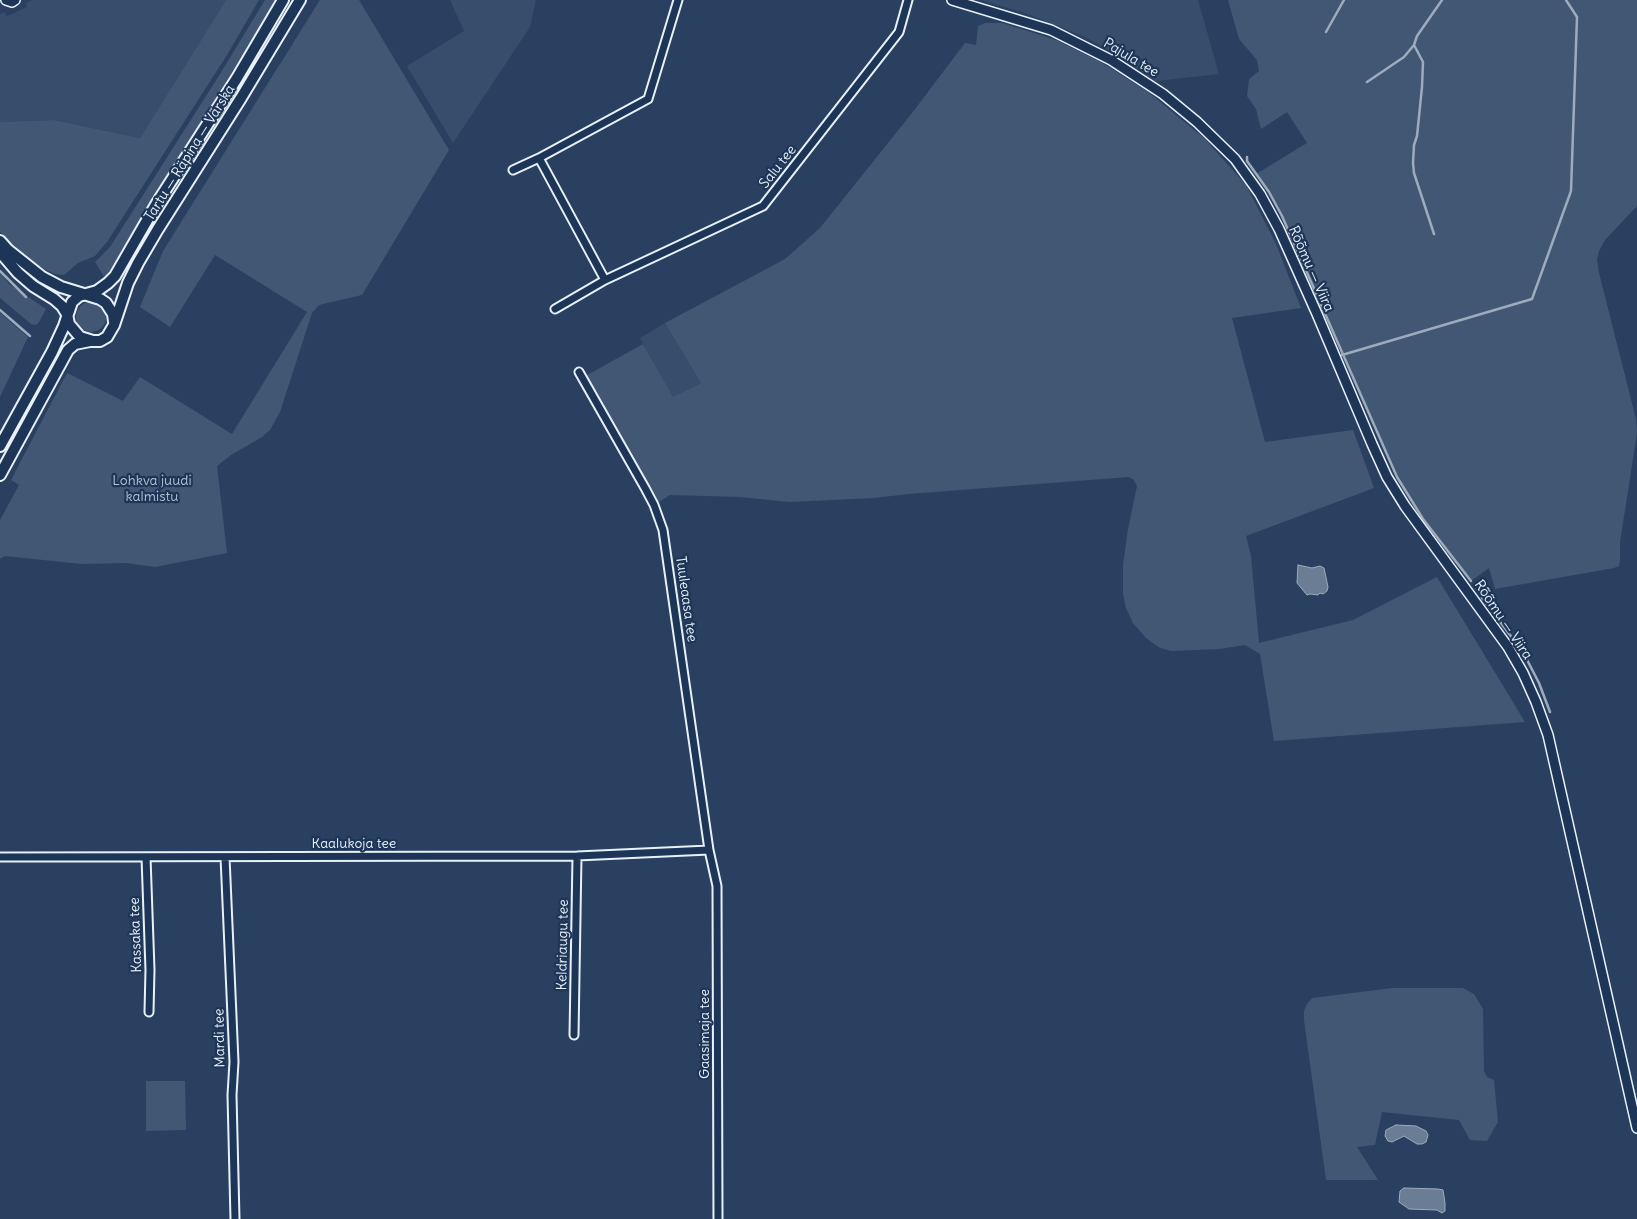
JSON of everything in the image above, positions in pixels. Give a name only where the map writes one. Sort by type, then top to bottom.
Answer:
[{"type":"main road","name":"Tartu — Räpina — Värska","points":[[84,295],[97,291],[115,276],[157,203],[236,78],[282,0]]},
{"type":"main road","name":"Tartu — Räpina — Värska","points":[[114,325],[128,283],[143,255],[300,0]]},
{"type":"main road","points":[[0,241],[8,250],[42,277],[61,288],[100,299],[106,303],[113,314],[114,325],[107,337],[100,341],[75,344],[68,350],[0,475]]},
{"type":"main road","points":[[0,252],[18,274],[62,306],[67,314],[69,324],[80,337],[93,341]]},
{"type":"main road","points":[[0,446],[52,352],[72,302],[79,296],[84,295]]},
{"type":"street","points":[[6,0],[9,2],[15,0]]},
{"type":"street","points":[[513,170],[539,158],[648,98],[678,0]]},
{"type":"street","name":"Salu tee","points":[[555,309],[605,280],[763,206],[899,32],[908,0]]},
{"type":"street","name":"Pajula tee","points":[[952,0],[1051,30],[1111,60],[1163,94],[1197,122],[1234,159],[1260,194]]},
{"type":"street","points":[[539,158],[605,280]]},
{"type":"street","name":"Rõõmu — Viira","points":[[1260,194],[1279,229],[1387,476],[1405,506],[1508,647],[1523,673],[1536,702],[1548,735],[1637,1128]]},
{"type":"street","name":"Tuuleaasa tee","points":[[579,372],[654,504],[663,530],[709,850]]},
{"type":"street","name":"Kaalukoja tee","points":[[0,857],[577,856],[709,850]]},
{"type":"street","name":"Gaasimaja tee","points":[[709,850],[717,886],[718,1219]]},
{"type":"street","name":"Mardi tee","points":[[225,856],[234,1062],[232,1095],[234,1219]]},
{"type":"street","name":"Keldriaugu tee","points":[[574,1035],[577,856]]},
{"type":"street","name":"Kassaka tee","points":[[146,857],[150,970],[149,1012]]},
{"type":"shaded area","points":[[32,0],[226,0],[140,138],[54,120],[0,122],[0,14],[4,12],[7,16],[27,7],[26,3]]},
{"type":"shaded area","points":[[450,0],[536,0],[530,27],[453,143],[407,66],[464,31]]},
{"type":"shaded area","points":[[981,0],[1198,0],[1219,74],[1156,81],[1087,38],[1028,14]]},
{"type":"shaded area","points":[[665,323],[701,383],[673,398],[640,338]]},
{"type":"shaded area","points":[[1298,565],[1312,568],[1320,566],[1324,568],[1328,587],[1327,591],[1318,595],[1307,595],[1297,583]]},
{"type":"shaded area","points":[[1396,1125],[1416,1126],[1426,1131],[1428,1135],[1426,1142],[1417,1144],[1404,1136],[1392,1142],[1388,1141],[1385,1136],[1386,1130]]},
{"type":"shaded area","points":[[1404,1188],[1443,1190],[1445,1211],[1442,1213],[1437,1210],[1409,1209],[1399,1202],[1400,1191]]},
{"type":"green space","points":[[226,0],[259,0],[227,55],[107,242],[95,256],[78,263],[64,275],[55,274],[44,269],[23,254],[0,232],[0,122],[54,120],[140,138]]},
{"type":"green space","points":[[265,0],[275,0],[110,270],[104,276],[95,262],[110,247]]},
{"type":"green space","name":"Lohkva juudi kalmistu","points":[[320,0],[359,0],[449,150],[362,295],[319,305],[312,313],[280,412],[270,430],[217,466],[227,553],[155,567],[126,563],[81,564],[5,556],[0,559],[0,520],[19,485],[11,480],[67,373],[123,401],[140,377],[232,434],[307,312],[215,255],[170,327],[140,307],[163,251]]},
{"type":"green space","points":[[1228,0],[1637,0],[1637,206],[1605,240],[1597,260],[1636,419],[1637,433],[1620,542],[1619,566],[1495,589],[1489,568],[1471,581],[1411,501],[1389,461],[1282,216],[1269,192],[1256,174],[1307,143],[1287,112],[1261,129],[1256,109],[1247,96],[1249,79],[1259,71],[1257,60],[1239,39]]},
{"type":"green space","points":[[985,23],[1002,23],[1056,40],[1101,62],[1148,92],[1204,138],[1246,185],[1276,244],[1301,308],[1232,318],[1265,442],[1353,430],[1374,488],[1246,536],[1251,556],[1259,643],[1353,620],[1437,577],[1525,722],[1274,741],[1260,654],[1245,645],[1220,649],[1171,651],[1160,648],[1146,638],[1133,623],[1126,608],[1123,594],[1123,565],[1137,486],[1133,479],[1128,477],[874,498],[789,502],[740,497],[670,495],[654,505],[582,378],[643,344],[673,397],[701,383],[665,323],[785,259],[820,228],[965,43],[976,45],[978,26]]},
{"type":"green space","points":[[0,273],[9,284],[46,309],[36,325],[31,324],[0,298]]},
{"type":"green space","points":[[91,302],[102,306],[106,317],[102,328],[91,332],[80,328],[76,317],[80,306]]},
{"type":"green space","points":[[0,313],[28,337],[0,397]]},
{"type":"green space","points":[[1392,988],[1463,988],[1474,994],[1483,1009],[1484,1071],[1487,1077],[1494,1080],[1498,1122],[1487,1141],[1470,1140],[1459,1120],[1382,1112],[1375,1145],[1357,1147],[1378,1180],[1326,1180],[1304,1011],[1312,998]]},
{"type":"green space","points":[[146,1081],[185,1081],[186,1130],[146,1131]]},
{"type":"waterway","points":[[1326,32],[1344,0]]},
{"type":"waterway","points":[[1434,234],[1414,173],[1414,145],[1417,136],[1423,62],[1414,45],[1417,36],[1442,0]]},
{"type":"waterway","points":[[1342,355],[1532,299],[1571,191],[1577,17],[1566,0]]},
{"type":"waterway","points":[[1367,82],[1404,57],[1414,45]]},
{"type":"waterway","points":[[1247,157],[1247,161],[1269,192],[1282,216],[1397,477],[1423,519],[1471,581]]},
{"type":"waterway","points":[[0,271],[26,297]]},
{"type":"waterway","points":[[0,310],[30,336]]},
{"type":"waterway","points":[[1483,593],[1482,598],[1523,652],[1539,683],[1550,712]]}]
